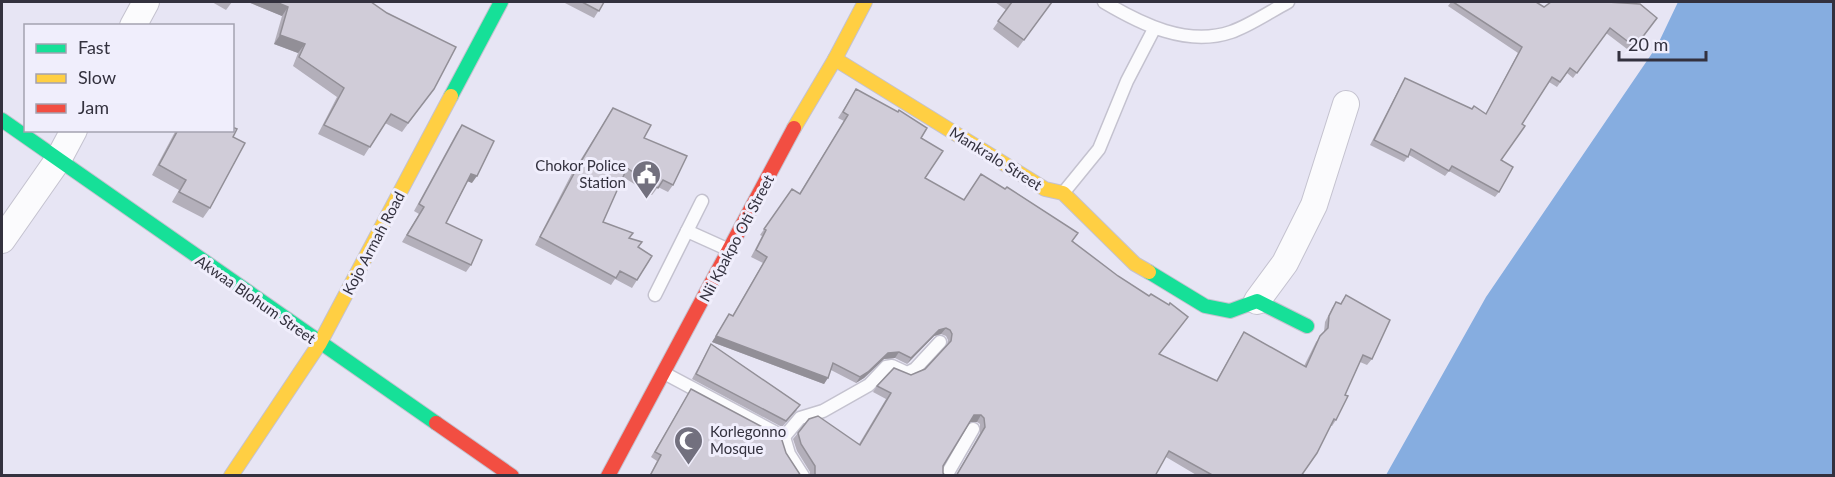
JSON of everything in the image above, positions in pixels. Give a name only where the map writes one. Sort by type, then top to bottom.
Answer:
[{"type":"street","points":[[134,24],[146,2]]},
{"type":"street","name":"Kojo Armah Road","points":[[231,476],[320,343],[501,2]]},
{"type":"street","name":"Nii Kpakpo Oti Street","points":[[608,476],[788,139],[865,2]]},
{"type":"street","name":"Mankralo Street","points":[[834,59],[883,87],[1045,189],[1063,193],[1136,264],[1205,306],[1230,311],[1257,302]]},
{"type":"street","points":[[1307,326],[1257,302],[1285,263],[1314,205],[1346,104]]},
{"type":"street","name":"Akwaa Blohum Street","points":[[2,120],[512,476]]},
{"type":"street","points":[[2,240],[58,160],[73,132]]},
{"type":"lane","points":[[1104,2],[1154,29],[1198,37],[1231,32],[1288,2]]},
{"type":"lane","points":[[1063,193],[1099,149],[1127,81],[1154,29]]},
{"type":"lane","points":[[655,295],[702,201]]},
{"type":"lane","points":[[687,231],[730,250]]},
{"type":"lane","points":[[784,437],[800,418],[823,411],[869,385],[886,367],[892,366],[907,373],[915,369],[940,342]]},
{"type":"lane","points":[[663,373],[784,437],[789,454],[803,476]]},
{"type":"lane","points":[[946,476],[973,429]]},
{"type":"water","points":[[1678,2],[1833,2],[1833,475],[1386,475],[1486,297],[1657,46]]},
{"type":"building","points":[[276,2],[371,2],[387,13],[456,47],[434,89],[408,123],[391,114],[370,147],[324,125],[344,88],[299,57],[305,44],[280,35],[288,7]]},
{"type":"building","points":[[582,2],[604,2],[599,11]]},
{"type":"building","points":[[1012,2],[1052,2],[1024,40],[998,21]]},
{"type":"building","points":[[1453,2],[1536,2],[1544,7],[1551,2],[1640,4],[1657,18],[1635,47],[1610,28],[1577,73],[1570,68],[1560,82],[1552,77],[1522,124],[1525,126],[1501,160],[1513,167],[1499,192],[1452,166],[1449,171],[1411,149],[1408,157],[1374,140],[1405,78],[1472,109],[1474,106],[1486,114],[1522,47]]},
{"type":"building","points":[[856,89],[898,112],[899,110],[927,128],[921,138],[943,151],[925,178],[964,200],[981,174],[1005,189],[1007,187],[1078,233],[1072,241],[1118,276],[1149,296],[1151,294],[1169,305],[1170,303],[1188,317],[1159,354],[1217,381],[1244,332],[1306,367],[1320,336],[1328,328],[1329,316],[1336,302],[1341,304],[1346,295],[1390,320],[1372,359],[1363,355],[1345,395],[1348,396],[1336,420],[1334,419],[1317,453],[1301,476],[1214,476],[1169,451],[1155,476],[956,476],[985,427],[984,418],[981,415],[974,415],[943,466],[945,476],[817,476],[815,466],[801,444],[798,433],[809,419],[818,416],[860,445],[891,393],[877,386],[894,368],[911,375],[925,369],[951,341],[952,334],[946,328],[939,330],[911,358],[899,352],[888,353],[860,377],[833,363],[828,378],[716,336],[729,314],[733,316],[767,257],[756,250],[766,230],[764,229],[792,189],[800,194],[848,115],[843,112]]},
{"type":"building","points":[[613,108],[651,125],[644,138],[687,156],[673,185],[663,180],[658,188],[627,168],[603,222],[633,233],[629,238],[642,242],[638,247],[652,256],[637,280],[620,271],[616,278],[540,237]]},
{"type":"building","points":[[462,125],[494,141],[477,176],[471,174],[446,223],[482,240],[471,265],[407,235],[424,207],[419,204]]},
{"type":"building","points":[[234,128],[237,129],[233,137],[245,143],[210,208],[179,192],[186,180],[159,165],[177,132],[234,132]]},
{"type":"building","points":[[711,344],[800,405],[786,421],[696,374]]},
{"type":"building","points":[[691,389],[781,437],[786,453],[801,476],[650,476],[661,455],[655,452]]},
{"type":"traffic: fast","points":[[451,96],[501,2]]},
{"type":"traffic: fast","points":[[2,120],[436,423]]},
{"type":"traffic: fast","points":[[1149,272],[1205,306],[1230,311],[1257,301],[1307,326]]},
{"type":"traffic: slow","points":[[794,128],[835,59],[865,2]]},
{"type":"traffic: slow","points":[[835,59],[1045,189],[1063,193],[1135,264],[1149,272]]},
{"type":"traffic: slow","points":[[231,476],[320,343],[451,96]]},
{"type":"traffic: jam","points":[[608,476],[794,128]]},
{"type":"traffic: jam","points":[[436,423],[512,476]]},
{"type":"place","name":"Chokor Police Station","points":[[647,200]]},
{"type":"place","name":"Korlegonno Mosque","points":[[689,466]]}]
